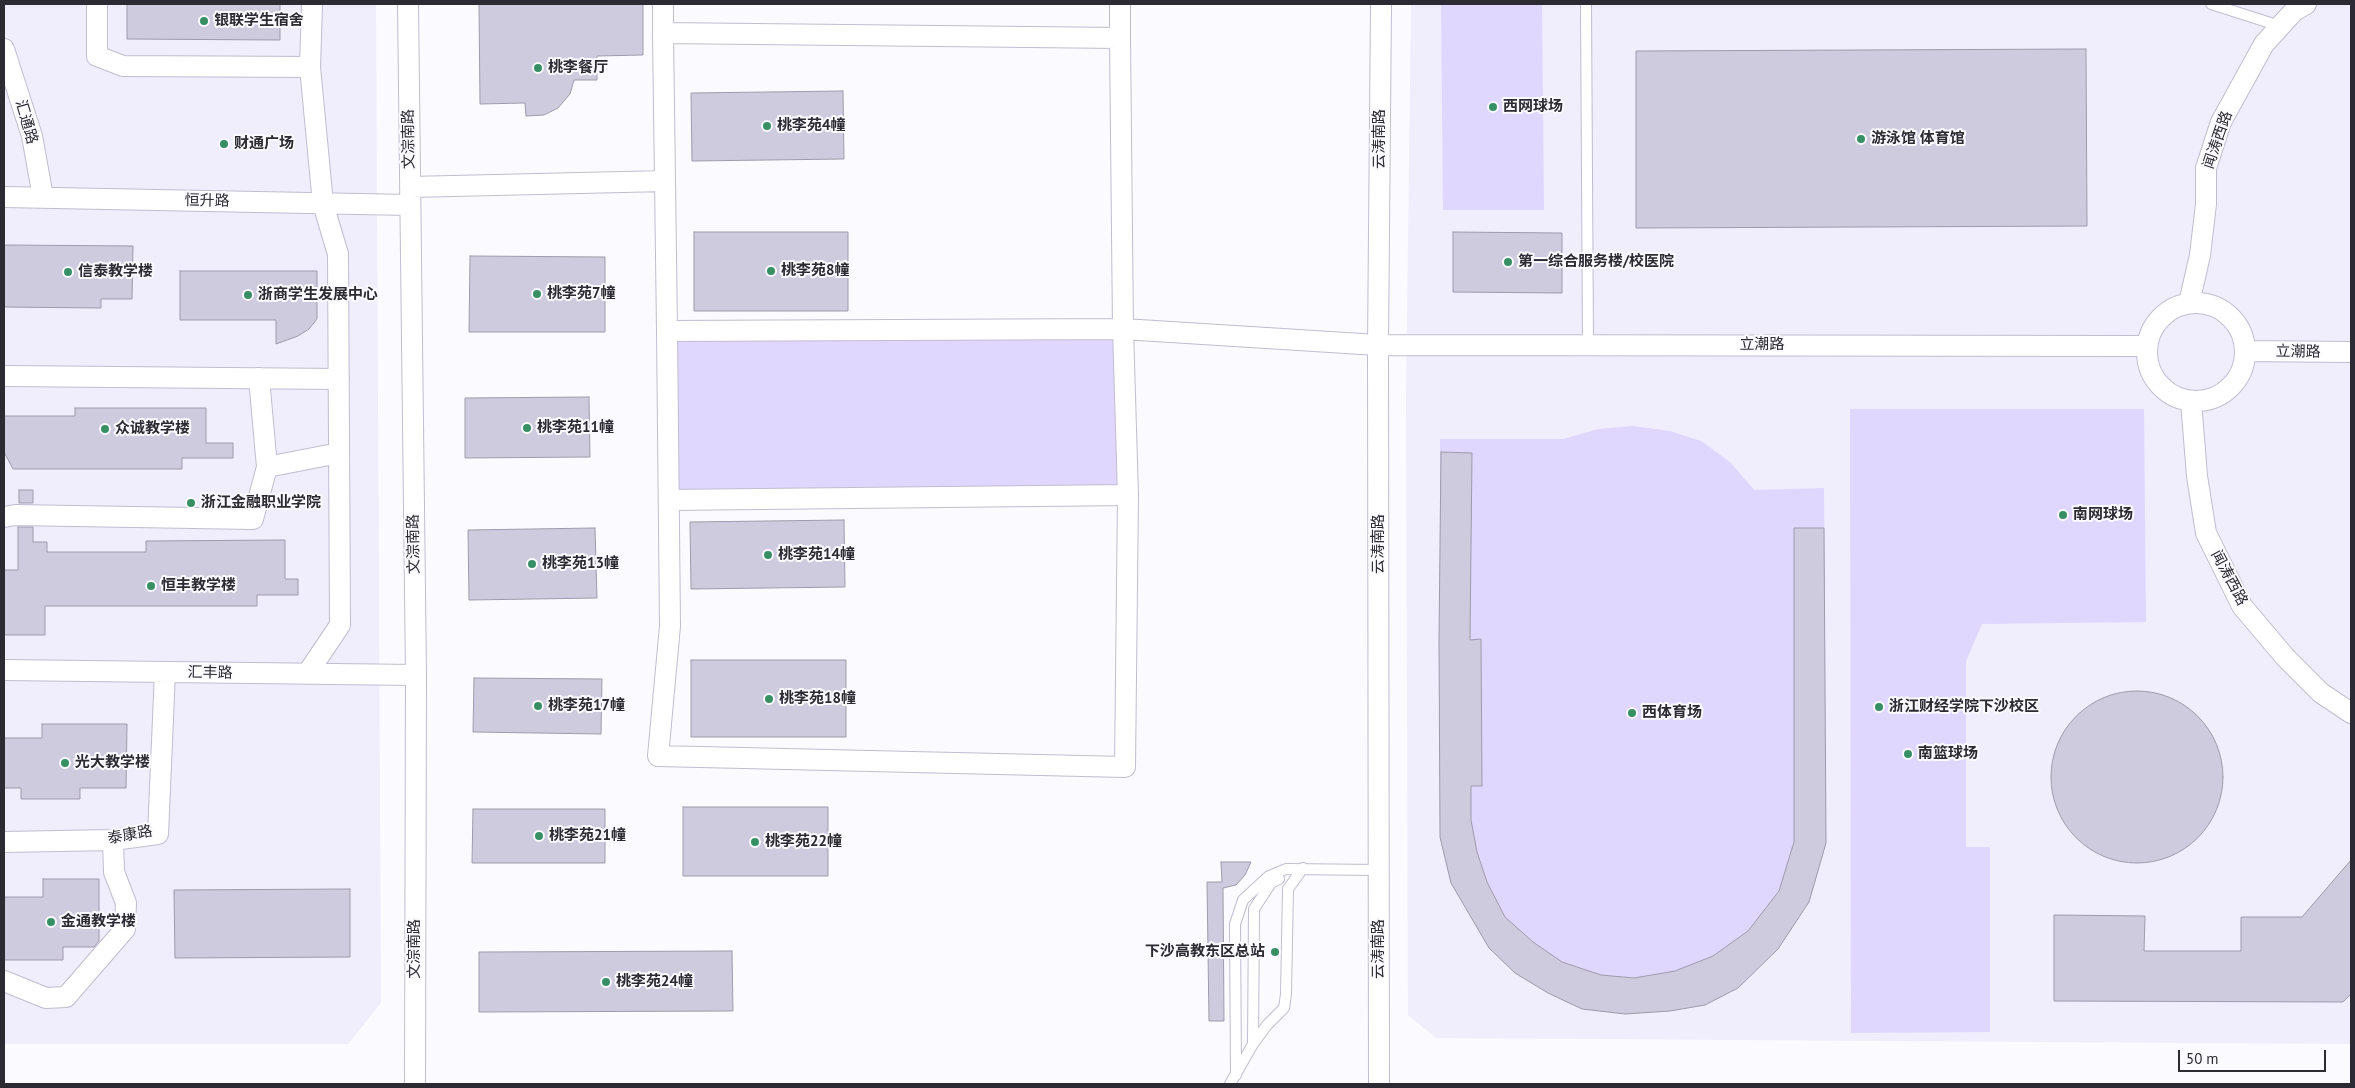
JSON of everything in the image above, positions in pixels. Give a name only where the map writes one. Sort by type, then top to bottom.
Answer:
[{"type":"street","points":[[97,4],[97,56],[124,66],[310,67]]},
{"type":"street","points":[[307,674],[340,625],[338,254],[323,204],[310,67],[312,4]]},
{"type":"street","name":"文淙南路","points":[[408,4],[416,675],[415,1084]]},
{"type":"street","points":[[663,4],[670,626],[658,756],[1125,767],[1128,495],[1123,329],[1120,4]]},
{"type":"street","name":"云涛南路","points":[[1379,1084],[1378,345],[1381,4]]},
{"type":"street","name":"闻涛西路","points":[[2189,303],[2200,255],[2206,204],[2206,168],[2221,122],[2239,86],[2264,44],[2294,11],[2306,4]]},
{"type":"street","points":[[663,33],[1120,38]]},
{"type":"street","name":"汇通路","points":[[4,49],[32,136],[43,197]]},
{"type":"street","name":"恒升路","points":[[4,197],[323,204],[410,196],[665,181]]},
{"type":"street","points":[[2189,303],[2206,304],[2221,310],[2234,321],[2242,335],[2245,351],[2243,367],[2235,382],[2223,393],[2208,400],[2191,401],[2176,397],[2163,389],[2147,362],[2146,346],[2151,330],[2161,317],[2174,308],[2189,303]]},
{"type":"street","name":"立潮路","points":[[667,331],[1123,329],[1378,345],[2146,346]]},
{"type":"street","name":"立潮路","points":[[2245,351],[2351,352]]},
{"type":"street","points":[[4,376],[339,379]]},
{"type":"street","points":[[4,517],[15,514],[253,519],[267,467],[259,378]]},
{"type":"street","name":"闻涛西路","points":[[2191,401],[2197,476],[2206,534],[2242,606],[2285,657],[2322,693],[2351,713]]},
{"type":"street","points":[[267,467],[339,453]]},
{"type":"street","points":[[669,500],[1128,495]]},
{"type":"street","name":"汇丰路","points":[[4,670],[416,675]]},
{"type":"street","name":"泰康路","points":[[4,842],[113,840],[158,834],[165,672]]},
{"type":"street","points":[[4,981],[46,998],[66,997],[125,929],[126,903],[114,872],[113,840]]},
{"type":"lane","points":[[1586,4],[1588,345]]},
{"type":"lane","points":[[2211,4],[2280,26]]},
{"type":"lane","points":[[1253,1044],[1254,909],[1271,883],[1303,868]]},
{"type":"lane","points":[[1230,1084],[1253,1044],[1267,1025],[1284,1008],[1286,994],[1288,889],[1303,868]]},
{"type":"lane","points":[[1236,1074],[1235,924],[1243,900],[1270,876],[1286,869],[1379,870]]},
{"type":"shaded area","name":"浙江金融职业学院","points":[[4,4],[376,4],[381,1003],[348,1044],[4,1044]]},
{"type":"shaded area","name":"浙江财经学院下沙校区","points":[[1411,4],[2351,4],[2351,1044],[1436,1038],[1408,1015],[1406,399]]},
{"type":"shaded area","name":"西网球场","points":[[1441,4],[1542,4],[1544,210],[1443,210]]},
{"type":"shaded area","points":[[1116,334],[1117,486],[678,490],[676,338]]},
{"type":"shaded area","name":"南篮球场","points":[[1850,409],[2144,409],[2146,622],[1982,624],[1966,661],[1966,847],[1990,847],[1990,1032],[1851,1033]]},
{"type":"shaded area","name":"西体育场","points":[[1632,426],[1670,431],[1701,441],[1730,462],[1754,490],[1824,488],[1826,843],[1809,902],[1705,1005],[1670,1011],[1625,1014],[1582,1009],[1548,993],[1515,973],[1489,948],[1451,883],[1440,837],[1440,439],[1563,439],[1598,429]]},
{"type":"building","name":"银联学生宿舍","points":[[127,4],[280,4],[280,40],[127,39]]},
{"type":"building","name":"桃李餐厅","points":[[479,4],[643,4],[643,55],[597,56],[597,80],[574,80],[570,94],[558,108],[544,115],[526,116],[525,103],[480,104]]},
{"type":"building","name":"游泳馆 体育馆","points":[[2086,49],[2087,226],[1636,228],[1636,51]]},
{"type":"building","name":"桃李苑4幢","points":[[843,91],[844,159],[692,161],[691,93]]},
{"type":"building","name":"桃李苑8幢","points":[[694,232],[848,232],[848,311],[694,311]]},
{"type":"building","name":"第一综合服务楼/校医院","points":[[1453,232],[1562,233],[1562,293],[1453,292]]},
{"type":"building","name":"信泰教学楼","points":[[4,245],[133,246],[132,299],[101,299],[101,308],[4,307]]},
{"type":"building","name":"桃李苑7幢","points":[[470,256],[605,257],[605,332],[469,332]]},
{"type":"building","name":"浙商学生发展中心","points":[[180,271],[317,271],[317,319],[309,329],[298,336],[276,344],[276,320],[180,320]]},
{"type":"building","name":"桃李苑11幢","points":[[589,397],[590,457],[465,458],[465,398]]},
{"type":"building","name":"众诚教学楼","points":[[75,408],[206,408],[206,443],[233,443],[233,458],[182,458],[182,469],[13,469],[4,452],[4,416],[75,416]]},
{"type":"building","points":[[1441,452],[1472,453],[1470,640],[1481,639],[1482,786],[1471,786],[1471,820],[1477,852],[1487,882],[1505,917],[1533,942],[1562,962],[1601,975],[1634,978],[1675,971],[1713,956],[1748,931],[1779,891],[1794,842],[1794,528],[1824,528],[1826,843],[1809,902],[1778,949],[1738,988],[1705,1005],[1670,1011],[1625,1014],[1582,1009],[1548,993],[1515,973],[1489,948],[1451,883],[1440,837],[1439,640]]},
{"type":"building","points":[[19,490],[33,490],[33,503],[19,503]]},
{"type":"building","name":"桃李苑14幢","points":[[844,520],[845,587],[691,589],[690,522]]},
{"type":"building","name":"恒丰教学楼","points":[[18,527],[33,527],[33,542],[47,542],[47,552],[146,552],[146,541],[285,540],[285,579],[298,579],[298,595],[257,595],[257,606],[45,606],[45,635],[4,635],[4,570],[18,570]]},
{"type":"building","name":"桃李苑13幢","points":[[595,528],[597,598],[469,600],[468,530]]},
{"type":"building","name":"桃李苑18幢","points":[[691,660],[846,660],[846,737],[691,737]]},
{"type":"building","name":"桃李苑17幢","points":[[474,678],[602,679],[601,734],[473,732]]},
{"type":"building","points":[[2145,691],[2154,692],[2178,701],[2192,710],[2204,722],[2217,744],[2222,760],[2222,794],[2217,810],[2204,832],[2192,844],[2170,857],[2154,862],[2129,863],[2120,862],[2096,853],[2082,844],[2070,832],[2057,810],[2052,794],[2051,769],[2052,760],[2061,736],[2070,722],[2082,710],[2104,697],[2120,692]]},
{"type":"building","name":"光大教学楼","points":[[42,724],[127,724],[126,788],[80,788],[80,799],[21,799],[21,788],[4,788],[4,738],[42,738]]},
{"type":"building","name":"桃李苑22幢","points":[[683,807],[828,807],[828,876],[683,876]]},
{"type":"building","name":"桃李苑21幢","points":[[473,809],[605,809],[605,863],[472,863]]},
{"type":"building","points":[[2351,860],[2351,994],[2343,1002],[2054,1001],[2054,915],[2145,916],[2144,951],[2241,951],[2241,917],[2302,917]]},
{"type":"building","points":[[1221,862],[1251,862],[1245,875],[1236,885],[1223,888],[1224,1021],[1209,1021],[1207,882],[1222,882]]},
{"type":"building","name":"金通教学楼","points":[[43,879],[99,879],[99,941],[94,947],[63,947],[63,960],[4,960],[4,897],[43,897]]},
{"type":"building","points":[[350,889],[350,957],[175,958],[174,890]]},
{"type":"building","name":"桃李苑24幢","points":[[732,951],[733,1011],[479,1012],[479,952]]},
{"type":"place","name":"银联学生宿舍","points":[[204,21]]},
{"type":"place","name":"桃李餐厅","points":[[538,68]]},
{"type":"place","name":"西网球场","points":[[1493,107]]},
{"type":"place","name":"桃李苑4幢","points":[[767,126]]},
{"type":"place","name":"游泳馆 体育馆","points":[[1861,139]]},
{"type":"place","name":"财通广场","points":[[224,144]]},
{"type":"place","name":"第一综合服务楼/校医院","points":[[1508,262]]},
{"type":"place","name":"桃李苑8幢","points":[[771,271]]},
{"type":"place","name":"信泰教学楼","points":[[68,272]]},
{"type":"place","name":"桃李苑7幢","points":[[537,294]]},
{"type":"place","name":"浙商学生发展中心","points":[[248,295]]},
{"type":"place","name":"桃李苑11幢","points":[[527,428]]},
{"type":"place","name":"众诚教学楼","points":[[105,429]]},
{"type":"place","name":"浙江金融职业学院","points":[[191,503]]},
{"type":"place","name":"南网球场","points":[[2063,515]]},
{"type":"place","name":"桃李苑14幢","points":[[768,555]]},
{"type":"place","name":"桃李苑13幢","points":[[532,564]]},
{"type":"place","name":"恒丰教学楼","points":[[151,586]]},
{"type":"place","name":"桃李苑18幢","points":[[769,699]]},
{"type":"place","name":"桃李苑17幢","points":[[538,706]]},
{"type":"place","name":"浙江财经学院下沙校区","points":[[1879,707]]},
{"type":"place","name":"西体育场","points":[[1632,713]]},
{"type":"place","name":"南篮球场","points":[[1908,754]]},
{"type":"place","name":"光大教学楼","points":[[65,763]]},
{"type":"place","name":"桃李苑21幢","points":[[539,836]]},
{"type":"place","name":"桃李苑22幢","points":[[755,842]]},
{"type":"place","name":"金通教学楼","points":[[51,922]]},
{"type":"place","name":"下沙高教东区总站","points":[[1275,952]]},
{"type":"place","name":"桃李苑24幢","points":[[606,982]]}]
